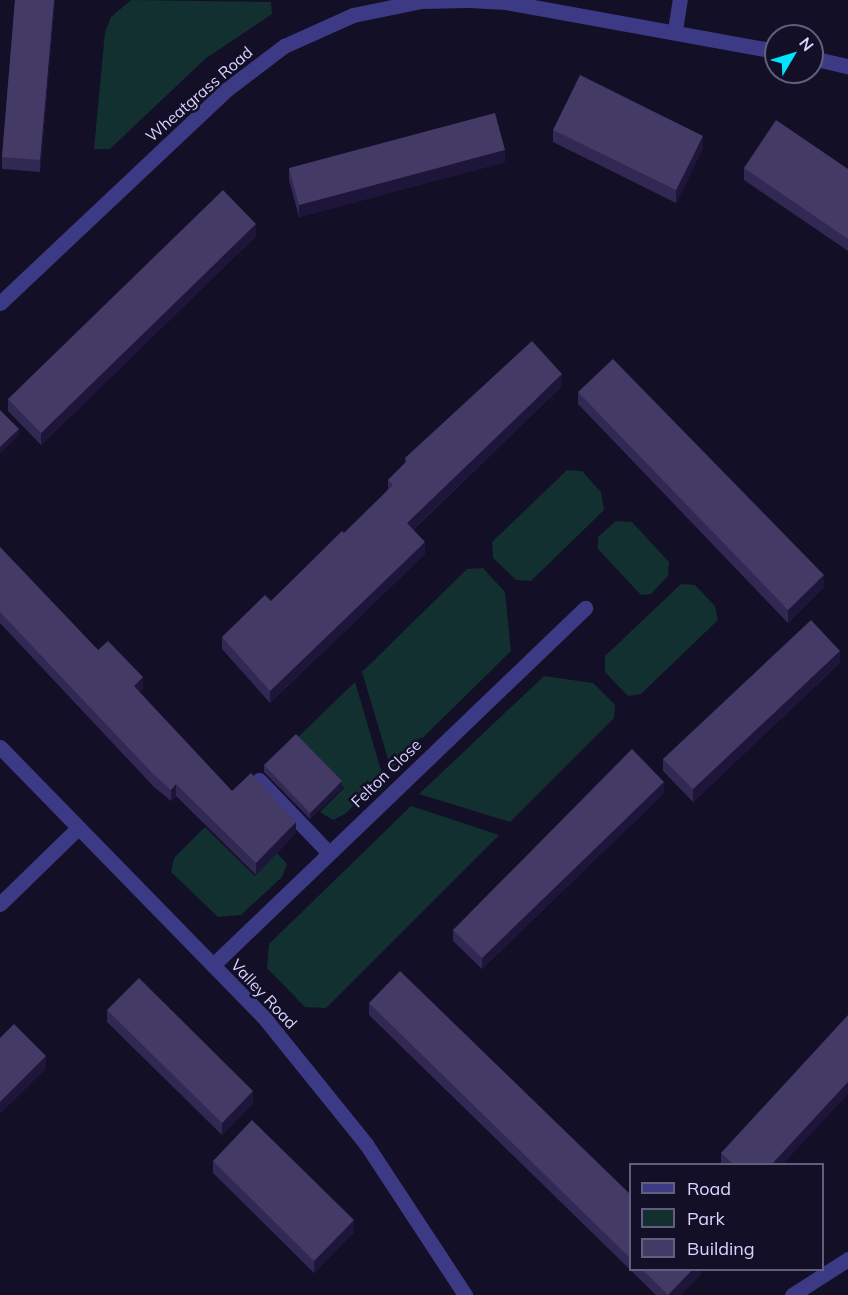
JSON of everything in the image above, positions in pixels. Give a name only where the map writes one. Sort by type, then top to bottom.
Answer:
[{"type":"street","points":[[675,30],[680,0]]},
{"type":"street","name":"Wheatgrass Road","points":[[0,303],[226,90],[284,46],[352,15],[421,1],[506,2],[675,30],[764,49]]},
{"type":"street","points":[[824,61],[848,66]]},
{"type":"street","name":"Felton Close","points":[[213,965],[585,608]]},
{"type":"street","name":"Valley Road","points":[[0,747],[272,1028],[366,1144],[465,1295]]},
{"type":"street","points":[[259,780],[329,853]]},
{"type":"street","points":[[0,904],[78,828]]},
{"type":"street","points":[[792,1295],[848,1259]]},
{"type":"green space","points":[[131,0],[271,2],[272,14],[205,59],[110,149],[94,149],[105,32],[111,17]]},
{"type":"green space","points":[[567,470],[582,471],[601,492],[604,510],[531,581],[516,580],[493,558],[492,542]]},
{"type":"green space","points":[[616,521],[632,522],[669,562],[668,576],[651,594],[641,595],[598,549],[598,537]]},
{"type":"green space","points":[[483,568],[505,592],[511,651],[391,769],[362,672],[467,569]]},
{"type":"green space","points":[[681,584],[695,585],[715,606],[718,620],[641,694],[628,696],[605,672],[605,656]]},
{"type":"green space","points":[[544,676],[593,683],[615,705],[614,718],[510,822],[419,794]]},
{"type":"green space","points":[[355,682],[383,777],[345,814],[333,820],[320,812],[344,788],[297,738]]},
{"type":"green space","points":[[411,806],[499,835],[326,1008],[305,1007],[267,968],[269,944]]},
{"type":"green space","points":[[205,827],[255,876],[277,853],[287,864],[282,877],[241,915],[218,917],[171,872],[174,858]]},
{"type":"building","points":[[15,0],[54,0],[40,160],[2,157]]},
{"type":"building","points":[[580,75],[703,136],[676,190],[553,130]]},
{"type":"building","points":[[495,113],[505,150],[299,205],[289,168]]},
{"type":"building","points":[[776,120],[848,169],[848,239],[744,168]]},
{"type":"building","points":[[223,190],[256,224],[41,433],[8,399]]},
{"type":"building","points":[[532,341],[562,374],[407,523],[425,542],[270,691],[222,637],[265,595],[271,601],[342,531],[344,533],[393,485],[388,480],[407,461],[405,458]]},
{"type":"building","points":[[613,359],[824,575],[788,610],[578,392]]},
{"type":"building","points":[[0,410],[19,429],[0,447]]},
{"type":"building","points":[[0,547],[98,650],[108,641],[143,677],[134,686],[232,791],[251,773],[296,822],[256,863],[176,784],[171,790],[154,775],[0,612]]},
{"type":"building","points":[[811,620],[840,651],[693,789],[663,759]]},
{"type":"building","points":[[296,734],[342,781],[310,813],[264,765]]},
{"type":"building","points":[[632,749],[664,782],[482,958],[453,930]]},
{"type":"building","points":[[400,971],[629,1193],[629,1257],[369,1003]]},
{"type":"building","points":[[139,978],[253,1091],[222,1123],[107,1010]]},
{"type":"building","points":[[848,1015],[848,1082],[773,1163],[732,1163],[721,1153]]},
{"type":"building","points":[[14,1024],[46,1056],[0,1102],[0,1038]]},
{"type":"building","points":[[252,1120],[354,1220],[314,1261],[213,1161]]},
{"type":"building","points":[[644,1271],[691,1271],[668,1295]]}]
